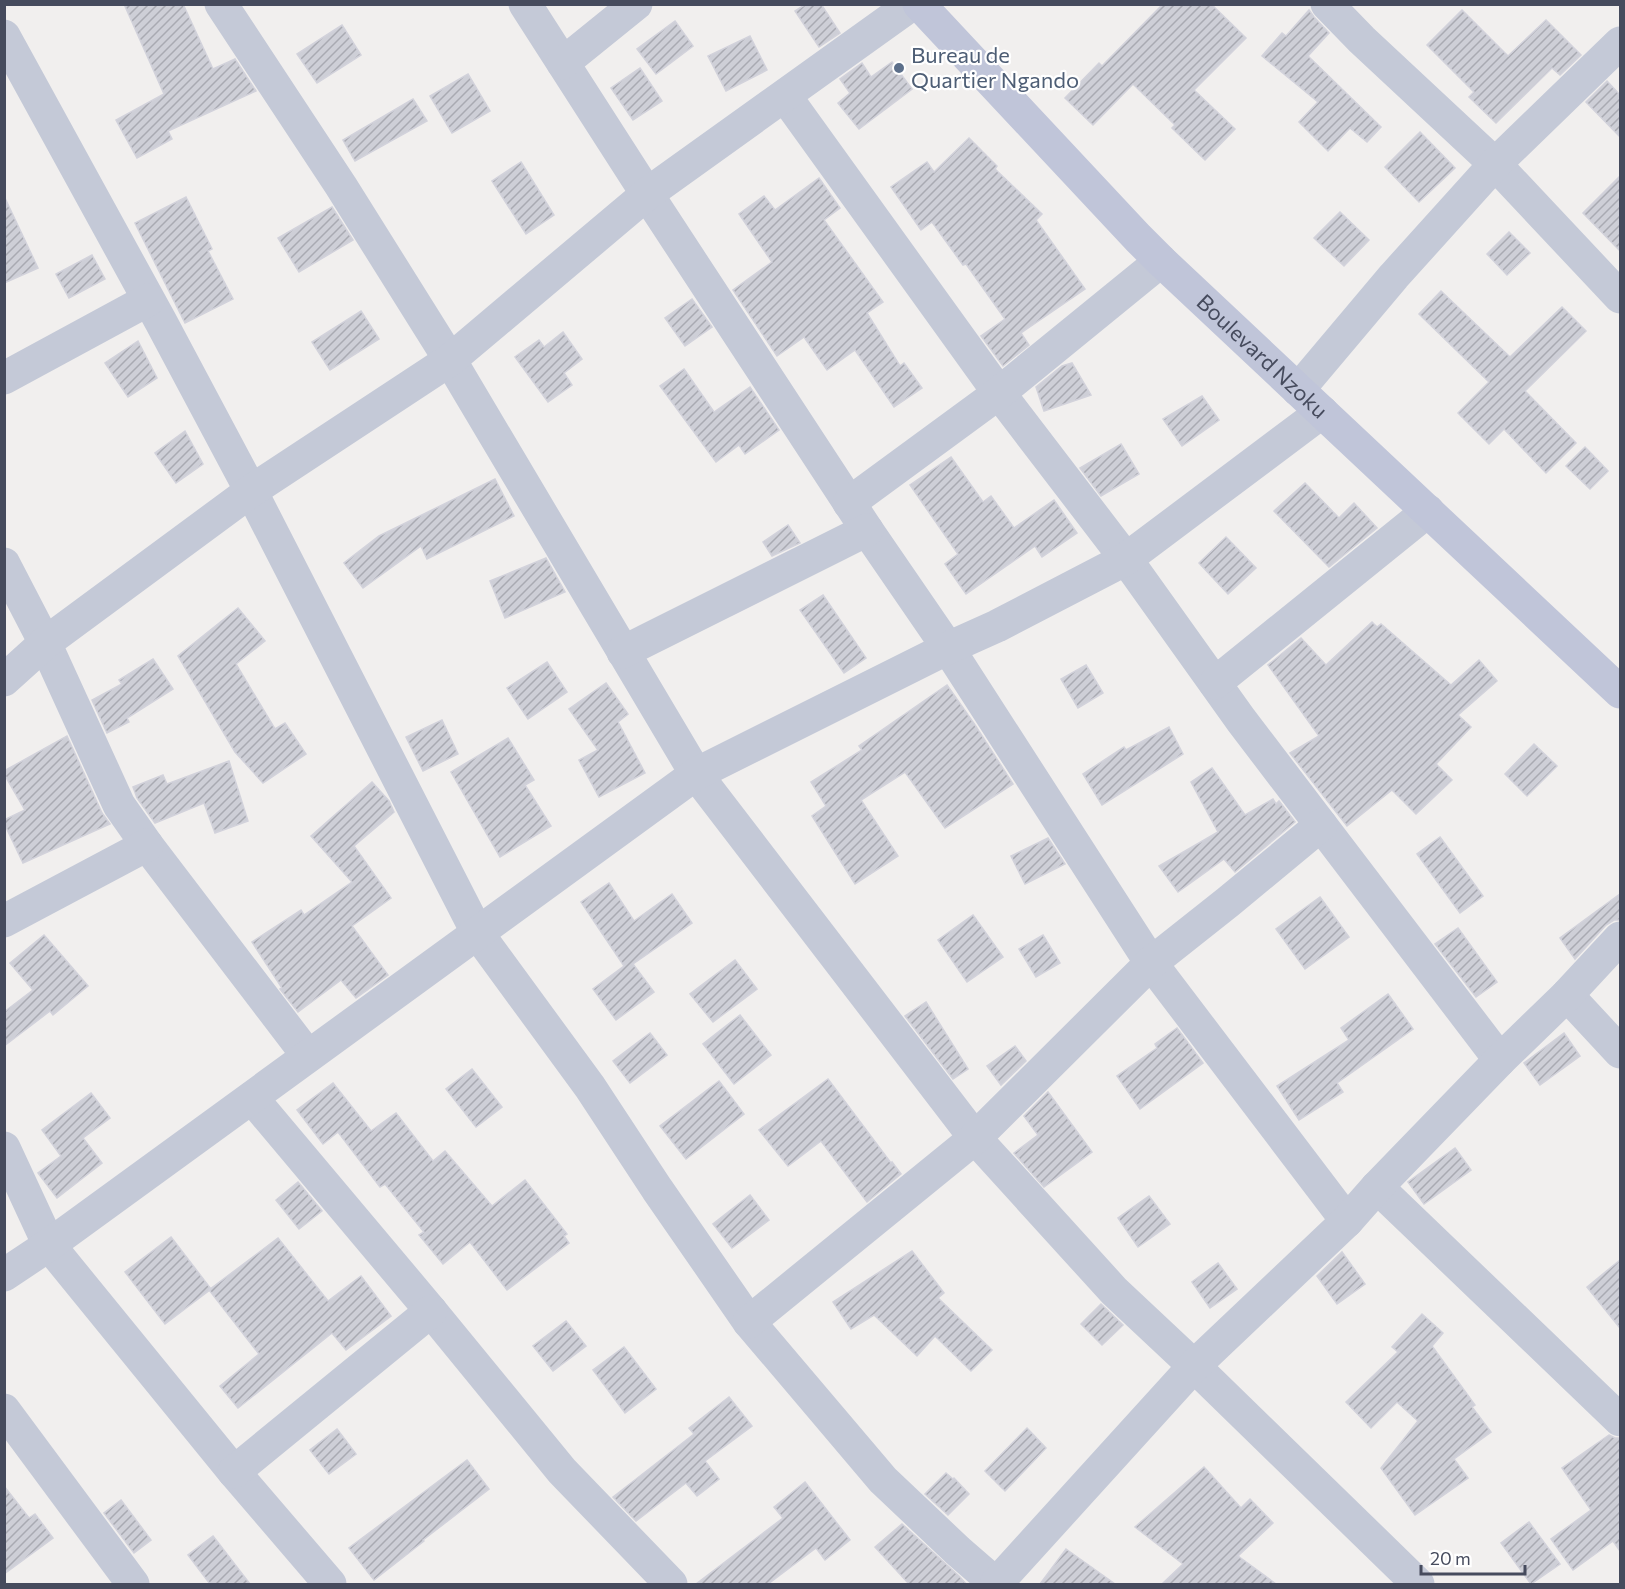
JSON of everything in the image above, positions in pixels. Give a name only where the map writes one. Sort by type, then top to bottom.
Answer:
[{"type":"street","points":[[221,4],[341,186],[450,360],[696,774],[975,1138],[1113,1290],[1418,1584]]},
{"type":"street","points":[[525,4],[849,503],[948,648],[1151,963],[1347,1221]]},
{"type":"street","points":[[563,63],[636,4]]},
{"type":"street","points":[[4,680],[45,643],[251,491],[450,360],[647,194],[912,4]]},
{"type":"street","name":"Boulevard Nzoku","points":[[919,4],[1161,261],[1620,692]]},
{"type":"street","points":[[1327,4],[1362,40],[1496,164],[1620,297]]},
{"type":"street","points":[[4,36],[251,491],[478,934],[590,1086],[657,1189],[749,1322],[883,1480],[996,1584],[1194,1366],[1347,1221],[1377,1187],[1500,1060],[1567,995],[1620,938]]},
{"type":"street","points":[[1298,390],[1394,276],[1496,164],[1620,43]]},
{"type":"street","points":[[785,96],[999,393],[1126,559],[1321,825],[1500,1060]]},
{"type":"street","points":[[849,503],[999,393],[1161,261]]},
{"type":"street","points":[[4,378],[148,300]]},
{"type":"street","points":[[4,1275],[49,1245],[696,774],[948,648],[997,627],[1126,559],[1322,412]]},
{"type":"street","points":[[1215,683],[1428,511]]},
{"type":"street","points":[[623,652],[867,530]]},
{"type":"street","points":[[4,564],[45,643],[119,805],[308,1056]]},
{"type":"street","points":[[749,1322],[975,1138],[1151,963],[1321,825]]},
{"type":"street","points":[[4,921],[147,845]]},
{"type":"street","points":[[1567,995],[1620,1052]]},
{"type":"street","points":[[252,1098],[562,1471],[671,1584]]},
{"type":"street","points":[[4,1148],[49,1245],[234,1472],[330,1584]]},
{"type":"street","points":[[1377,1187],[1620,1420]]},
{"type":"street","points":[[234,1472],[431,1311]]},
{"type":"street","points":[[4,1410],[133,1584]]},
{"type":"building","points":[[124,4],[183,4],[213,69],[235,59],[256,91],[168,131],[172,139],[137,158],[116,120],[164,94]]},
{"type":"building","points":[[806,4],[821,4],[840,33],[819,47],[795,11]]},
{"type":"building","points":[[1163,4],[1211,4],[1246,38],[1194,90],[1235,129],[1205,160],[1172,128],[1175,125],[1133,84],[1093,125],[1065,98],[1099,63],[1102,66]]},
{"type":"building","points":[[1309,10],[1329,33],[1308,56],[1381,127],[1367,142],[1350,128],[1328,151],[1299,122],[1318,102],[1262,56],[1282,33],[1286,36]]},
{"type":"building","points":[[1462,10],[1508,56],[1546,20],[1581,55],[1560,75],[1552,68],[1496,123],[1469,97],[1474,92],[1427,45]]},
{"type":"building","points":[[675,21],[693,46],[656,74],[637,49]]},
{"type":"building","points":[[342,25],[361,55],[317,83],[297,54]]},
{"type":"building","points":[[750,36],[767,70],[726,91],[708,56]]},
{"type":"building","points":[[892,62],[912,89],[859,129],[838,103],[850,93],[840,79],[862,63],[871,77]]},
{"type":"building","points":[[640,68],[662,101],[633,120],[611,88]]},
{"type":"building","points":[[468,74],[490,111],[452,133],[430,96]]},
{"type":"building","points":[[1607,81],[1620,95],[1620,137],[1586,102]]},
{"type":"building","points":[[413,99],[427,121],[355,161],[343,140]]},
{"type":"building","points":[[1420,132],[1455,168],[1419,202],[1385,167]]},
{"type":"building","points":[[969,138],[997,166],[995,169],[1042,214],[1036,220],[1085,289],[1021,333],[1029,345],[1003,366],[981,336],[1005,319],[966,264],[963,265],[932,222],[921,230],[891,187],[927,162],[934,172]]},
{"type":"building","points":[[521,162],[554,215],[526,234],[492,181]]},
{"type":"building","points":[[1620,176],[1620,251],[1583,213]]},
{"type":"building","points":[[819,178],[840,208],[824,220],[883,302],[867,313],[900,366],[904,363],[922,388],[894,407],[855,350],[827,370],[804,337],[777,356],[733,290],[772,262],[739,214],[764,196],[775,210]]},
{"type":"building","points":[[4,196],[38,268],[4,283]]},
{"type":"building","points":[[186,197],[212,249],[208,251],[233,299],[185,323],[135,223]]},
{"type":"building","points":[[332,207],[353,240],[299,272],[278,238]]},
{"type":"building","points":[[1340,212],[1369,240],[1344,266],[1314,238]]},
{"type":"building","points":[[1509,232],[1530,253],[1507,275],[1487,254]]},
{"type":"building","points":[[92,255],[105,279],[69,298],[56,274]]},
{"type":"building","points":[[1441,291],[1510,357],[1562,307],[1586,331],[1525,391],[1576,443],[1546,473],[1504,429],[1489,444],[1458,413],[1489,382],[1419,314]]},
{"type":"building","points":[[692,299],[712,327],[685,346],[665,318]]},
{"type":"building","points":[[361,311],[379,339],[330,370],[312,342]]},
{"type":"building","points":[[563,332],[582,359],[564,373],[572,385],[548,402],[515,357],[539,340],[544,347]]},
{"type":"building","points":[[138,341],[157,378],[128,397],[105,363]]},
{"type":"building","points":[[1072,363],[1091,395],[1044,411],[1036,387],[1062,366]]},
{"type":"building","points":[[684,369],[714,412],[750,387],[779,430],[745,454],[739,445],[716,462],[660,386]]},
{"type":"building","points":[[1202,396],[1219,420],[1182,446],[1163,419]]},
{"type":"building","points":[[185,431],[203,464],[176,483],[155,453]]},
{"type":"building","points":[[1121,444],[1139,474],[1101,496],[1080,468]]},
{"type":"building","points":[[1585,447],[1608,471],[1590,489],[1566,466]]},
{"type":"building","points":[[951,457],[983,502],[991,496],[1014,528],[1054,500],[1077,533],[1042,557],[1035,546],[966,594],[945,564],[958,554],[910,485]]},
{"type":"building","points":[[495,479],[514,516],[427,559],[421,546],[363,588],[344,563],[379,536]]},
{"type":"building","points":[[1305,483],[1339,518],[1354,503],[1377,528],[1329,567],[1274,511]]},
{"type":"building","points":[[788,525],[800,543],[772,556],[763,542]]},
{"type":"building","points":[[1226,537],[1256,568],[1228,594],[1199,563]]},
{"type":"building","points":[[546,558],[565,592],[505,618],[490,581]]},
{"type":"building","points":[[823,595],[866,658],[844,673],[800,610]]},
{"type":"building","points":[[238,608],[265,641],[236,664],[275,729],[285,723],[306,754],[263,783],[235,752],[178,656]]},
{"type":"building","points":[[1372,622],[1377,627],[1381,624],[1451,685],[1479,660],[1497,681],[1458,715],[1471,727],[1436,764],[1452,780],[1416,814],[1392,790],[1347,826],[1290,753],[1319,736],[1268,665],[1301,638],[1326,665]]},
{"type":"building","points":[[153,659],[173,689],[127,718],[129,722],[107,733],[92,700],[122,684],[119,680]]},
{"type":"building","points":[[547,662],[567,692],[528,719],[507,688]]},
{"type":"building","points":[[1086,665],[1103,693],[1078,708],[1061,679]]},
{"type":"building","points":[[606,683],[628,714],[618,722],[645,773],[599,797],[579,760],[598,750],[569,709]]},
{"type":"building","points":[[947,685],[1013,784],[945,828],[905,772],[861,800],[898,856],[855,884],[812,816],[826,806],[811,782],[862,750],[859,746]]},
{"type":"building","points":[[442,720],[458,754],[423,771],[406,737]]},
{"type":"building","points":[[1169,727],[1183,754],[1102,805],[1083,774],[1124,747],[1126,750]]},
{"type":"building","points":[[67,736],[102,813],[110,824],[23,863],[4,820],[25,810],[4,771]]},
{"type":"building","points":[[508,738],[534,780],[525,785],[551,826],[500,857],[451,772]]},
{"type":"building","points":[[1534,744],[1557,766],[1527,796],[1505,774]]},
{"type":"building","points":[[229,761],[248,821],[215,833],[204,803],[155,823],[137,798],[133,787],[163,775],[167,784]]},
{"type":"building","points":[[1212,768],[1245,815],[1273,799],[1276,804],[1279,801],[1295,822],[1235,872],[1224,859],[1178,892],[1159,866],[1218,832],[1191,782]]},
{"type":"building","points":[[372,782],[389,801],[394,812],[354,846],[391,898],[352,926],[388,975],[356,998],[341,980],[298,1012],[280,989],[282,988],[252,942],[301,910],[304,915],[352,882],[311,836]]},
{"type":"building","points":[[1440,837],[1483,896],[1460,913],[1417,854]]},
{"type":"building","points":[[1048,838],[1065,864],[1025,884],[1011,856]]},
{"type":"building","points":[[609,883],[634,921],[672,894],[692,923],[633,964],[654,992],[616,1020],[593,989],[624,966],[581,902]]},
{"type":"building","points":[[1620,894],[1620,920],[1614,920],[1606,925],[1575,959],[1560,938]]},
{"type":"building","points":[[1320,897],[1349,937],[1305,969],[1276,929]]},
{"type":"building","points":[[973,915],[1003,957],[967,982],[938,940]]},
{"type":"building","points":[[1458,928],[1497,982],[1476,997],[1435,944]]},
{"type":"building","points":[[44,935],[88,986],[53,1015],[50,1011],[4,1046],[4,1012],[33,990],[10,963]]},
{"type":"building","points":[[1043,935],[1060,963],[1036,977],[1019,949]]},
{"type":"building","points":[[735,960],[757,989],[713,1022],[690,994]]},
{"type":"building","points":[[1388,994],[1413,1029],[1337,1083],[1343,1092],[1299,1120],[1277,1086],[1349,1040],[1341,1028]]},
{"type":"building","points":[[926,1002],[968,1069],[953,1079],[905,1016]]},
{"type":"building","points":[[740,1015],[771,1055],[734,1084],[703,1044]]},
{"type":"building","points":[[1177,1028],[1203,1063],[1140,1109],[1117,1076],[1157,1048],[1155,1044]]},
{"type":"building","points":[[650,1033],[667,1055],[630,1083],[613,1061]]},
{"type":"building","points":[[1564,1033],[1580,1056],[1540,1085],[1524,1063]]},
{"type":"building","points":[[1015,1046],[1026,1061],[1001,1085],[987,1066]]},
{"type":"building","points":[[472,1069],[502,1107],[476,1127],[446,1089]]},
{"type":"building","points":[[828,1079],[901,1174],[867,1202],[821,1141],[788,1166],[759,1130]]},
{"type":"building","points":[[719,1081],[744,1114],[686,1159],[660,1126]]},
{"type":"building","points":[[333,1083],[371,1131],[396,1113],[433,1161],[445,1151],[492,1206],[525,1180],[567,1234],[564,1236],[569,1243],[507,1290],[470,1242],[443,1264],[419,1235],[424,1232],[385,1184],[380,1187],[338,1132],[323,1144],[297,1110]]},
{"type":"building","points":[[1048,1092],[1092,1152],[1044,1187],[1014,1153],[1038,1135],[1024,1116]]},
{"type":"building","points":[[91,1093],[110,1118],[83,1138],[102,1163],[57,1198],[38,1173],[61,1156],[42,1130]]},
{"type":"building","points":[[1455,1148],[1471,1170],[1424,1204],[1408,1182]]},
{"type":"building","points":[[298,1182],[322,1211],[299,1229],[276,1200]]},
{"type":"building","points":[[750,1195],[769,1220],[732,1248],[713,1224]]},
{"type":"building","points":[[1149,1196],[1170,1224],[1138,1247],[1118,1218]]},
{"type":"building","points":[[171,1237],[211,1289],[165,1324],[125,1272]]},
{"type":"building","points":[[278,1238],[328,1301],[361,1276],[391,1316],[346,1350],[332,1333],[238,1408],[220,1386],[259,1354],[209,1290]]},
{"type":"building","points":[[912,1251],[944,1293],[938,1298],[992,1350],[971,1371],[935,1336],[917,1356],[874,1315],[851,1329],[833,1302]]},
{"type":"building","points":[[1342,1252],[1365,1284],[1337,1304],[1317,1276]]},
{"type":"building","points":[[1620,1260],[1620,1328],[1587,1287]]},
{"type":"building","points":[[1218,1263],[1237,1289],[1210,1308],[1192,1282]]},
{"type":"building","points":[[1101,1304],[1123,1325],[1102,1345],[1081,1324]]},
{"type":"building","points":[[1422,1314],[1443,1333],[1432,1346],[1475,1405],[1472,1407],[1491,1432],[1454,1459],[1468,1478],[1415,1515],[1381,1468],[1418,1421],[1397,1402],[1371,1428],[1346,1402],[1398,1352],[1392,1347]]},
{"type":"building","points":[[566,1321],[586,1346],[553,1371],[533,1346]]},
{"type":"building","points":[[624,1347],[656,1389],[625,1413],[593,1370]]},
{"type":"building","points":[[729,1397],[752,1426],[705,1461],[719,1479],[697,1496],[686,1483],[636,1521],[613,1497],[694,1434],[689,1428]]},
{"type":"building","points":[[1027,1428],[1046,1448],[1005,1491],[985,1471]]},
{"type":"building","points":[[337,1429],[356,1454],[329,1474],[310,1450]]},
{"type":"building","points":[[1609,1435],[1620,1438],[1620,1551],[1613,1541],[1573,1570],[1551,1539],[1591,1510],[1562,1468]]},
{"type":"building","points":[[467,1460],[489,1489],[374,1580],[349,1548]]},
{"type":"building","points":[[1204,1467],[1241,1508],[1250,1499],[1273,1523],[1238,1556],[1276,1584],[1162,1584],[1183,1564],[1135,1527]]},
{"type":"building","points":[[946,1473],[969,1494],[948,1515],[925,1494]]},
{"type":"building","points":[[805,1482],[850,1540],[825,1560],[816,1548],[768,1584],[696,1584],[783,1518],[774,1507]]},
{"type":"building","points":[[4,1486],[29,1518],[35,1514],[53,1538],[4,1574]]},
{"type":"building","points":[[121,1500],[151,1540],[134,1553],[104,1513]]},
{"type":"building","points":[[1529,1522],[1560,1564],[1531,1584],[1501,1543]]},
{"type":"building","points":[[902,1524],[966,1584],[909,1584],[875,1547]]},
{"type":"building","points":[[213,1536],[250,1584],[210,1584],[188,1555]]},
{"type":"building","points":[[1066,1549],[1115,1584],[1040,1584]]},
{"type":"place","name":"Bureau de Quartier Ngando","points":[[899,68]]}]
